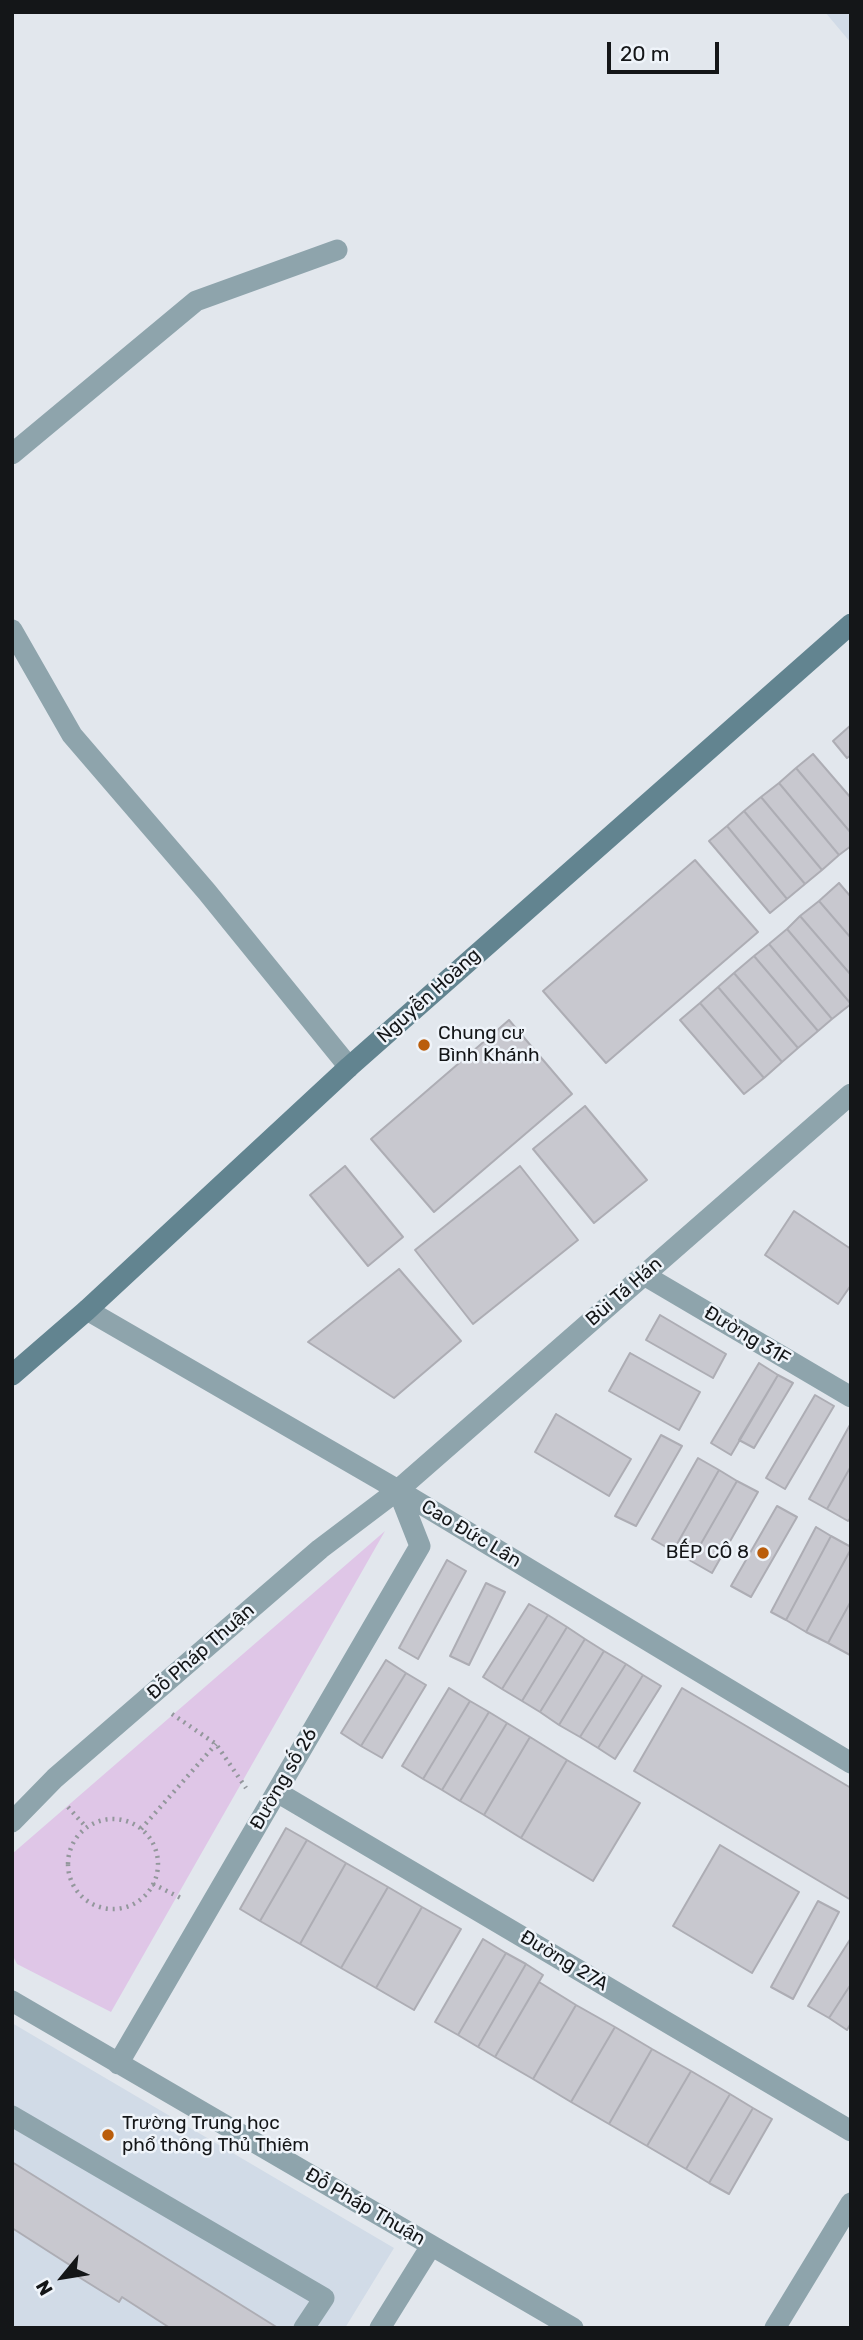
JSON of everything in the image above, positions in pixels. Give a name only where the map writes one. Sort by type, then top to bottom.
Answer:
[{"type":"street","points":[[12,454],[196,301],[337,250]]},
{"type":"street","name":"Nguyễn Hoàng","points":[[12,1375],[87,1310],[349,1067],[851,624]]},
{"type":"street","points":[[12,630],[72,735],[207,892],[349,1067]]},
{"type":"street","name":"Bùi Tá Hán","points":[[398,1490],[851,1094]]},
{"type":"street","name":"Đường 31F","points":[[644,1275],[851,1396]]},
{"type":"street","name":"Cao Đức Lân","points":[[87,1310],[398,1490],[851,1763]]},
{"type":"street","name":"Đỗ Pháp Thuận","points":[[12,1822],[55,1778],[320,1549],[398,1490]]},
{"type":"street","name":"Đường số 26","points":[[118,2064],[420,1546],[398,1490]]},
{"type":"street","name":"Đường 27A","points":[[277,1792],[851,2131]]},
{"type":"street","name":"Đỗ Pháp Thuận","points":[[12,2001],[573,2328]]},
{"type":"street","points":[[12,2116],[324,2298],[304,2328]]},
{"type":"street","points":[[775,2328],[851,2203]]},
{"type":"street","points":[[380,2328],[431,2246]]},
{"type":"path","points":[[145,1700],[216,1744],[243,1781],[262,1816]]},
{"type":"path","points":[[141,1829],[216,1744]]},
{"type":"path","points":[[120,1818],[141,1829],[155,1845],[158,1860],[152,1888],[142,1899],[115,1909],[100,1907],[87,1901],[76,1890],[70,1877],[68,1861],[71,1847],[79,1833],[91,1824],[120,1818]]},
{"type":"shaded area","points":[[825,12],[851,12],[851,43]]},
{"type":"shaded area","points":[[385,1531],[111,2012],[17,1964],[12,1954],[12,1854]]},
{"type":"shaded area","name":"Trường Trung học phổ thông Thủ Thiêm","points":[[12,2023],[394,2248],[345,2328],[12,2328]]},
{"type":"building","points":[[851,725],[851,755],[847,758],[833,741]]},
{"type":"building","points":[[813,754],[851,798],[851,833],[796,768]]},
{"type":"building","points":[[796,768],[851,833],[851,846],[839,855],[779,783]]},
{"type":"building","points":[[779,783],[839,855],[822,870],[761,797]]},
{"type":"building","points":[[761,797],[822,870],[805,884],[744,811]]},
{"type":"building","points":[[744,811],[805,884],[787,899],[727,826]]},
{"type":"building","points":[[727,826],[787,899],[770,913],[709,841]]},
{"type":"building","points":[[695,860],[758,932],[606,1063],[543,991]]},
{"type":"building","points":[[839,883],[851,897],[851,938],[819,901]]},
{"type":"building","points":[[819,901],[851,938],[851,975],[800,916]]},
{"type":"building","points":[[800,916],[851,975],[851,1004],[787,929]]},
{"type":"building","points":[[787,929],[851,1004],[832,1019],[769,944]]},
{"type":"building","points":[[769,944],[832,1019],[818,1031],[754,956]]},
{"type":"building","points":[[754,956],[818,1031],[798,1048],[734,973]]},
{"type":"building","points":[[734,973],[798,1048],[782,1062],[718,987]]},
{"type":"building","points":[[718,987],[782,1062],[764,1078],[700,1003]]},
{"type":"building","points":[[700,1003],[764,1078],[744,1094],[680,1020]]},
{"type":"building","points":[[509,1020],[572,1094],[434,1212],[371,1139]]},
{"type":"building","points":[[585,1106],[647,1180],[594,1223],[533,1149]]},
{"type":"building","points":[[345,1166],[403,1237],[368,1266],[310,1195]]},
{"type":"building","points":[[520,1166],[578,1240],[473,1324],[415,1250]]},
{"type":"building","points":[[794,1211],[851,1249],[851,1285],[838,1304],[765,1255]]},
{"type":"building","points":[[399,1269],[461,1341],[394,1398],[308,1342]]},
{"type":"building","points":[[660,1315],[726,1354],[713,1378],[646,1340]]},
{"type":"building","points":[[630,1353],[700,1392],[679,1430],[609,1391]]},
{"type":"building","points":[[759,1363],[778,1375],[731,1455],[711,1443]]},
{"type":"building","points":[[778,1375],[793,1383],[754,1448],[739,1440]]},
{"type":"building","points":[[815,1395],[834,1406],[785,1489],[766,1478]]},
{"type":"building","points":[[556,1414],[631,1459],[609,1496],[535,1452]]},
{"type":"building","points":[[851,1423],[851,1466],[827,1509],[809,1499]]},
{"type":"building","points":[[661,1435],[682,1446],[636,1526],[615,1516]]},
{"type":"building","points":[[698,1458],[719,1470],[673,1551],[652,1539]]},
{"type":"building","points":[[851,1466],[851,1517],[848,1521],[827,1509]]},
{"type":"building","points":[[719,1470],[737,1481],[691,1561],[673,1551]]},
{"type":"building","points":[[737,1481],[758,1492],[712,1573],[691,1561]]},
{"type":"building","points":[[777,1506],[797,1517],[751,1597],[731,1586]]},
{"type":"building","points":[[816,1527],[831,1536],[786,1620],[771,1612]]},
{"type":"building","points":[[831,1536],[851,1549],[806,1632],[786,1620]]},
{"type":"building","points":[[851,1549],[851,1601],[828,1643],[806,1632]]},
{"type":"building","points":[[447,1560],[466,1571],[418,1659],[399,1648]]},
{"type":"building","points":[[486,1583],[505,1592],[469,1665],[450,1656]]},
{"type":"building","points":[[851,1601],[851,1653],[850,1655],[828,1643]]},
{"type":"building","points":[[529,1604],[548,1615],[502,1689],[483,1677]]},
{"type":"building","points":[[548,1615],[567,1627],[522,1701],[502,1689]]},
{"type":"building","points":[[567,1627],[585,1639],[540,1712],[522,1701]]},
{"type":"building","points":[[585,1639],[604,1651],[559,1725],[540,1712]]},
{"type":"building","points":[[604,1651],[626,1664],[580,1737],[559,1725]]},
{"type":"building","points":[[386,1660],[406,1673],[361,1746],[341,1733]]},
{"type":"building","points":[[626,1664],[643,1675],[598,1748],[580,1737]]},
{"type":"building","points":[[406,1673],[426,1685],[382,1758],[361,1746]]},
{"type":"building","points":[[643,1675],[661,1686],[615,1759],[598,1748]]},
{"type":"building","points":[[449,1688],[470,1701],[423,1779],[402,1766]]},
{"type":"building","points":[[682,1688],[851,1788],[851,1900],[634,1771]]},
{"type":"building","points":[[470,1701],[489,1712],[442,1790],[423,1779]]},
{"type":"building","points":[[489,1712],[507,1723],[460,1801],[442,1790]]},
{"type":"building","points":[[507,1723],[530,1737],[484,1815],[460,1801]]},
{"type":"building","points":[[530,1737],[567,1760],[521,1838],[484,1815]]},
{"type":"building","points":[[567,1760],[640,1803],[593,1881],[521,1838]]},
{"type":"building","points":[[286,1828],[307,1840],[260,1921],[240,1909]]},
{"type":"building","points":[[307,1840],[346,1863],[300,1944],[260,1921]]},
{"type":"building","points":[[720,1845],[799,1892],[752,1973],[673,1926]]},
{"type":"building","points":[[346,1863],[388,1887],[341,1968],[300,1944]]},
{"type":"building","points":[[388,1887],[422,1907],[376,1988],[341,1968]]},
{"type":"building","points":[[818,1901],[839,1912],[793,1999],[771,1987]]},
{"type":"building","points":[[422,1907],[461,1929],[414,2010],[376,1988]]},
{"type":"building","points":[[851,1938],[851,1984],[829,2018],[808,2006]]},
{"type":"building","points":[[483,1939],[506,1953],[458,2035],[435,2022]]},
{"type":"building","points":[[506,1953],[526,1964],[478,2047],[458,2035]]},
{"type":"building","points":[[526,1964],[543,1975],[495,2057],[478,2047]]},
{"type":"building","points":[[539,1982],[576,2005],[533,2079],[495,2057]]},
{"type":"building","points":[[851,1984],[851,2023],[847,2030],[829,2018]]},
{"type":"building","points":[[576,2005],[615,2027],[571,2102],[533,2079]]},
{"type":"building","points":[[615,2027],[652,2049],[609,2124],[571,2102]]},
{"type":"building","points":[[652,2049],[691,2071],[647,2146],[609,2124]]},
{"type":"building","points":[[691,2071],[730,2094],[686,2169],[647,2146]]},
{"type":"building","points":[[730,2094],[753,2108],[709,2183],[686,2169]]},
{"type":"building","points":[[753,2108],[772,2119],[729,2194],[709,2183]]},
{"type":"building","points":[[12,2162],[278,2328],[170,2328],[122,2297],[119,2302],[74,2274],[76,2269],[12,2228]]},
{"type":"place","name":"Chung cư Bình Khánh","points":[[424,1045]]},
{"type":"place","name":"BẾP CÔ 8","points":[[763,1553]]},
{"type":"place","name":"Trường Trung học phổ thông Thủ Thiêm","points":[[108,2135]]}]
